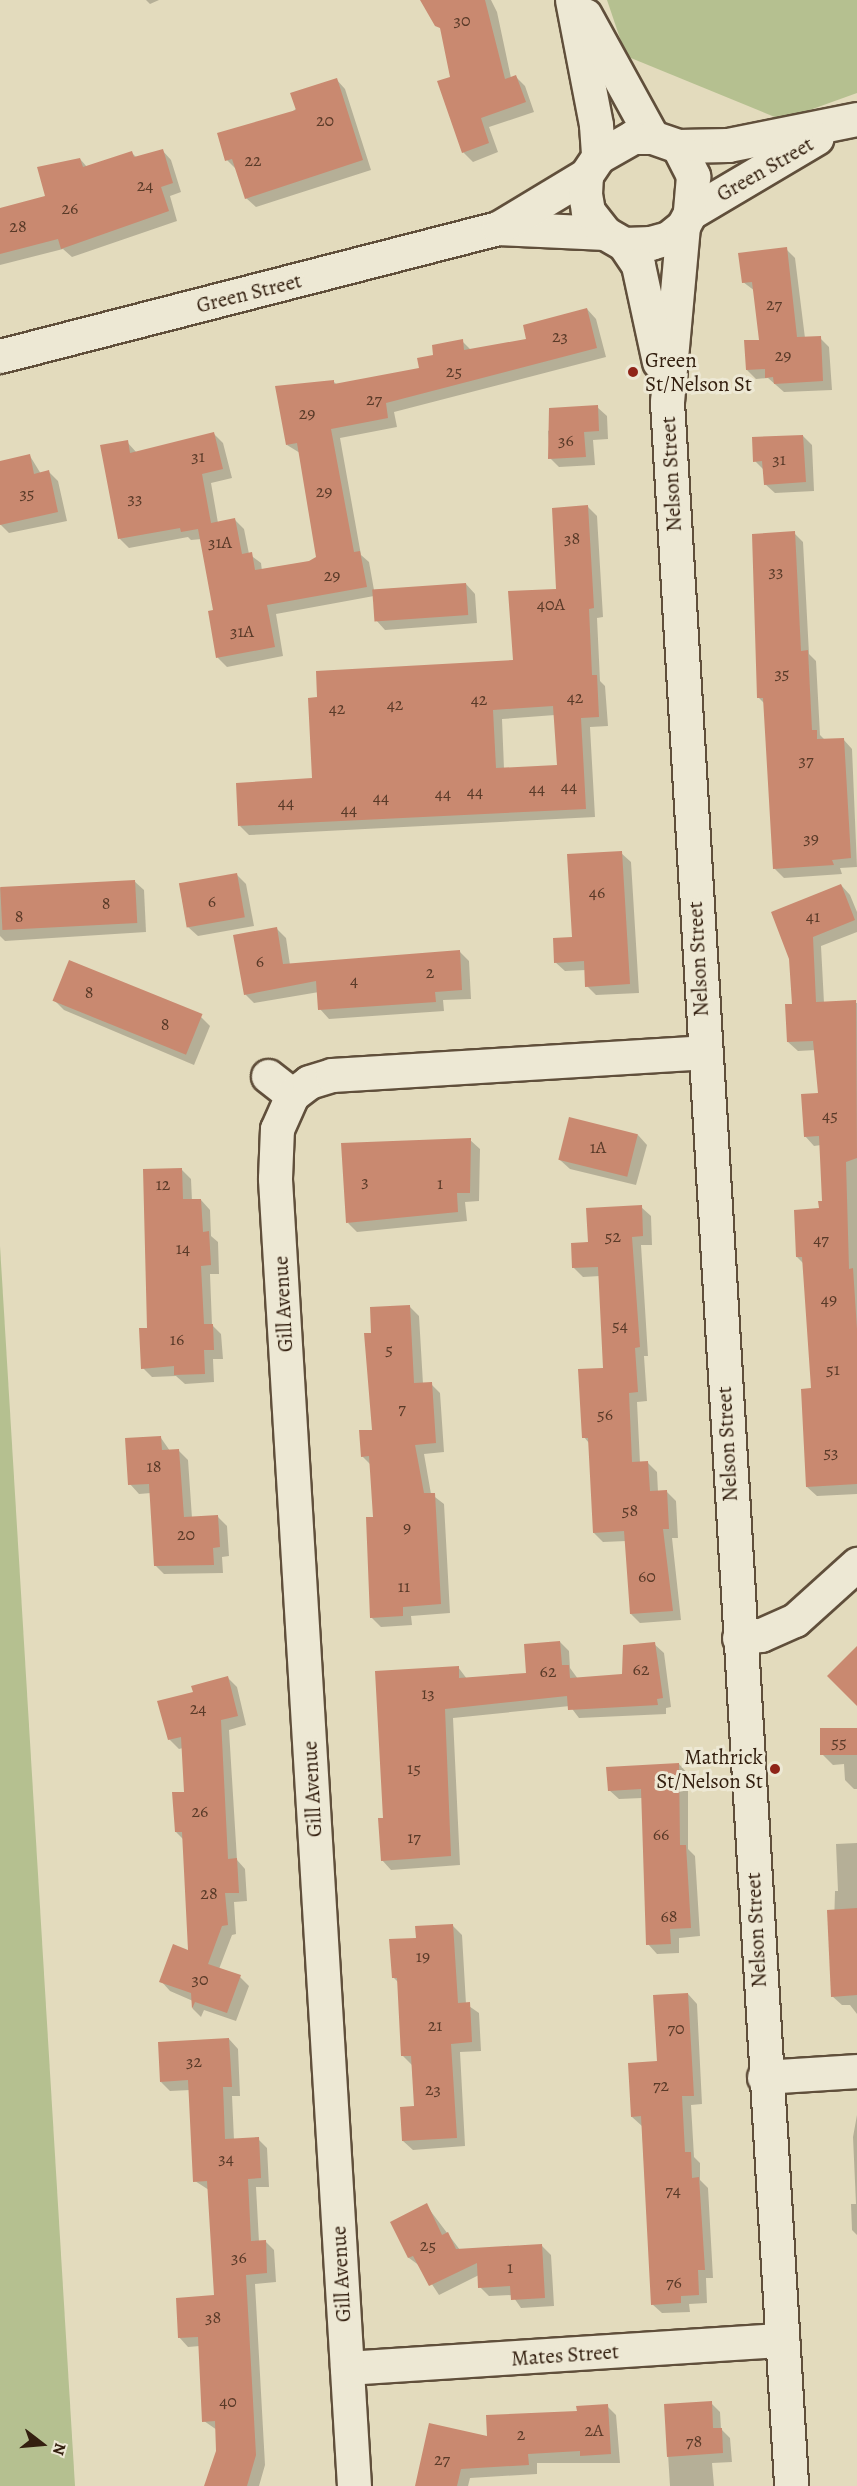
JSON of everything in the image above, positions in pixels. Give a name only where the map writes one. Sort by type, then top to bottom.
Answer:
[{"type":"street","points":[[572,0],[596,125],[588,211],[615,238],[651,243],[668,238],[687,219],[693,176],[665,141],[577,0]]},
{"type":"street","name":"Green Street","points":[[665,141],[728,145],[848,122]]},
{"type":"street","name":"Green Street","points":[[687,219],[848,122]]},
{"type":"street","points":[[592,166],[620,141],[665,141]]},
{"type":"street","name":"Green Street","points":[[0,356],[498,228],[592,166]]},
{"type":"street","name":"Nelson Street","points":[[667,402],[687,219]]},
{"type":"street","name":"Green Street","points":[[498,228],[615,238]]},
{"type":"street","name":"Nelson Street","points":[[615,238],[641,276],[667,402],[703,1052],[764,2077],[791,2486]]},
{"type":"street","name":"Gill Avenue","points":[[354,2486],[275,1169],[280,1086],[309,1082],[332,1075],[703,1052]]},
{"type":"street","points":[[739,1638],[761,1635],[795,1620],[857,1564]]},
{"type":"street","points":[[764,2077],[857,2071]]},
{"type":"street","name":"Mates Street","points":[[347,2368],[782,2340]]},
{"type":"green space","points":[[607,0],[857,0],[857,93],[782,120],[626,56]]},
{"type":"green space","points":[[0,1246],[75,2486],[0,2486]]},
{"type":"building","points":[[420,0],[485,0],[505,79],[516,75],[526,102],[481,118],[489,143],[462,153],[437,81],[450,77],[440,28],[435,26]]},
{"type":"building","points":[[337,78],[363,160],[245,199],[232,159],[225,161],[217,133],[296,110],[290,93]]},
{"type":"building","points":[[163,149],[173,183],[161,187],[169,211],[61,249],[58,239],[0,254],[0,208],[45,196],[37,167],[80,158],[83,167],[132,151],[134,157]]},
{"type":"building","points":[[787,247],[797,337],[821,336],[823,381],[774,384],[773,377],[765,378],[765,369],[746,370],[744,340],[759,340],[752,282],[742,283],[738,253]]},
{"type":"building","points":[[587,308],[597,348],[386,403],[388,418],[331,429],[354,552],[360,551],[367,587],[267,605],[275,647],[216,658],[208,611],[213,610],[198,529],[181,532],[180,528],[118,539],[100,445],[128,440],[130,453],[214,432],[223,469],[202,474],[211,523],[235,518],[242,554],[252,552],[255,570],[309,561],[316,557],[297,443],[286,445],[275,386],[334,380],[334,384],[419,368],[417,358],[433,355],[432,345],[463,339],[464,350],[526,339],[523,325]]},
{"type":"building","points":[[598,405],[599,431],[584,432],[586,457],[548,459],[549,408]]},
{"type":"building","points":[[803,435],[806,482],[764,485],[762,461],[753,462],[752,437]]},
{"type":"building","points":[[30,454],[34,474],[49,470],[58,512],[0,525],[0,461]]},
{"type":"building","points":[[588,505],[594,608],[589,609],[592,675],[597,675],[599,717],[581,718],[586,809],[238,826],[236,783],[312,778],[308,698],[317,697],[316,671],[513,660],[508,591],[556,589],[552,508]],"holes":[[[553,706],[557,765],[496,768],[493,710]]]},
{"type":"building","points":[[795,531],[801,651],[808,650],[812,730],[817,730],[817,739],[844,738],[851,858],[832,860],[834,865],[773,869],[763,698],[757,698],[752,534]]},
{"type":"building","points":[[466,583],[468,615],[374,621],[372,590]]},
{"type":"building","points":[[622,851],[630,984],[585,987],[584,961],[554,963],[553,938],[572,937],[567,854]]},
{"type":"building","points":[[237,873],[245,917],[187,928],[179,883]]},
{"type":"building","points":[[135,880],[137,923],[2,930],[0,887]]},
{"type":"building","points":[[841,884],[855,920],[813,937],[816,1002],[856,1000],[857,1158],[846,1162],[849,1269],[853,1268],[857,1329],[857,1484],[806,1487],[801,1389],[811,1388],[802,1257],[796,1257],[794,1210],[819,1208],[818,1201],[822,1201],[819,1136],[804,1137],[801,1094],[818,1093],[813,1041],[787,1042],[785,1004],[792,1004],[789,959],[771,912]]},
{"type":"building","points":[[277,927],[283,964],[460,950],[462,990],[435,992],[436,1002],[318,1010],[316,981],[244,995],[233,935]]},
{"type":"building","points":[[69,960],[203,1014],[186,1055],[53,1001]]},
{"type":"building","points":[[569,1117],[638,1134],[627,1177],[558,1160]]},
{"type":"building","points":[[471,1138],[470,1193],[457,1193],[458,1212],[346,1223],[341,1143]]},
{"type":"building","points":[[182,1168],[183,1199],[201,1199],[203,1232],[209,1231],[211,1265],[201,1266],[204,1324],[213,1324],[214,1350],[204,1350],[205,1374],[174,1375],[174,1366],[141,1369],[139,1328],[147,1328],[143,1169]]},
{"type":"building","points":[[642,1205],[643,1236],[632,1237],[640,1347],[635,1348],[638,1392],[629,1393],[632,1462],[648,1461],[650,1491],[667,1490],[669,1529],[663,1529],[673,1611],[630,1614],[624,1531],[593,1533],[588,1438],[582,1438],[578,1369],[603,1368],[598,1267],[572,1268],[571,1243],[588,1242],[586,1208]]},
{"type":"building","points":[[410,1305],[414,1383],[432,1382],[436,1443],[415,1445],[424,1493],[435,1493],[441,1604],[403,1607],[403,1616],[370,1618],[366,1517],[373,1517],[369,1456],[361,1457],[359,1430],[372,1430],[364,1333],[371,1333],[370,1307]]},
{"type":"building","points":[[161,1436],[162,1450],[179,1449],[184,1517],[218,1515],[220,1547],[213,1548],[214,1565],[154,1566],[149,1484],[128,1485],[125,1438]]},
{"type":"building","points":[[560,1641],[562,1665],[569,1665],[570,1678],[622,1674],[623,1645],[655,1642],[663,1698],[657,1699],[658,1705],[568,1710],[567,1696],[445,1709],[451,1856],[381,1861],[378,1818],[383,1818],[375,1671],[459,1666],[459,1678],[526,1673],[524,1644]]},
{"type":"building","points":[[857,1646],[857,1706],[827,1676]]},
{"type":"building","points":[[228,1676],[238,1716],[221,1720],[228,1859],[237,1858],[239,1893],[225,1893],[228,1925],[222,1926],[208,1964],[241,1975],[227,2013],[195,2002],[192,2009],[191,1993],[159,1982],[173,1944],[188,1950],[182,1832],[175,1832],[172,1792],[184,1792],[181,1737],[168,1740],[157,1701],[193,1692],[191,1686]]},
{"type":"building","points":[[820,1728],[857,1728],[857,1755],[820,1755]]},
{"type":"building","points":[[679,1763],[680,1845],[686,1845],[691,1928],[670,1929],[671,1944],[646,1945],[641,1789],[608,1791],[606,1767]]},
{"type":"building","points":[[857,1908],[857,1995],[831,1997],[827,1910]]},
{"type":"building","points":[[453,1924],[458,2003],[470,2002],[472,2042],[451,2044],[457,2138],[402,2141],[400,2107],[414,2106],[411,2056],[401,2056],[397,1978],[392,1978],[389,1939],[416,1938],[415,1926]]},
{"type":"building","points":[[688,1993],[694,2096],[682,2096],[685,2152],[691,2152],[692,2178],[699,2177],[705,2270],[698,2270],[699,2295],[681,2296],[681,2303],[651,2305],[641,2116],[631,2117],[628,2063],[657,2061],[653,1995]]},
{"type":"building","points":[[229,2038],[232,2087],[223,2087],[225,2139],[259,2137],[261,2178],[248,2179],[251,2241],[266,2240],[267,2273],[246,2275],[256,2455],[247,2486],[204,2486],[216,2451],[215,2421],[202,2422],[198,2337],[178,2338],[176,2298],[214,2295],[207,2181],[193,2182],[188,2080],[160,2082],[158,2042]]},
{"type":"building","points":[[427,2203],[442,2235],[448,2232],[456,2249],[542,2244],[545,2298],[511,2300],[510,2286],[478,2288],[477,2263],[429,2286],[413,2256],[408,2258],[390,2222]]},
{"type":"building","points":[[712,2401],[713,2428],[722,2428],[723,2453],[667,2457],[664,2404]]},
{"type":"building","points":[[608,2404],[611,2454],[580,2456],[580,2451],[528,2454],[529,2465],[461,2469],[457,2486],[415,2486],[429,2423],[487,2436],[486,2415],[577,2411],[576,2406]]},
{"type":"place","name":"Green St/Nelson St","points":[[633,372]]},
{"type":"place","name":"Mathrick St/Nelson St","points":[[775,1769]]}]
